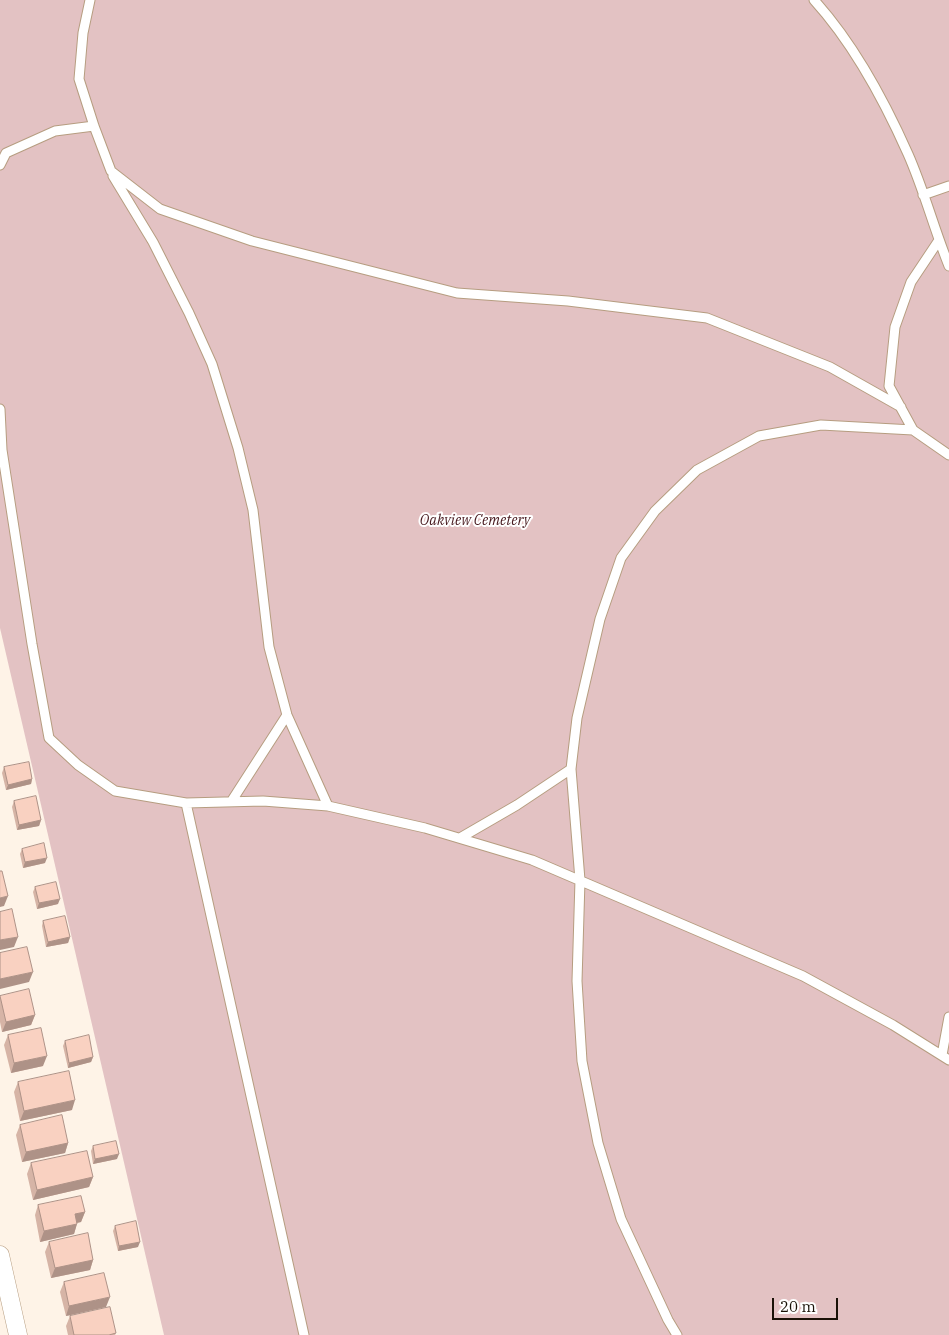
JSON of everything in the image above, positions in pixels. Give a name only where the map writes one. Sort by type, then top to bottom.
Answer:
[{"type":"street","points":[[0,1255],[18,1335]]},
{"type":"lane","points":[[90,0],[83,33],[79,78],[111,172],[153,242],[190,313],[212,364],[238,448],[253,510],[269,647],[287,715],[328,806]]},
{"type":"lane","points":[[814,0],[833,21],[875,88],[908,155],[949,266]]},
{"type":"lane","points":[[0,165],[6,153],[55,131],[94,126]]},
{"type":"lane","points":[[111,172],[160,209],[252,241],[448,291],[568,301],[708,318],[830,366],[901,407]]},
{"type":"lane","points":[[923,195],[949,186]]},
{"type":"lane","points":[[939,240],[911,282],[895,327],[890,386],[913,430],[949,455]]},
{"type":"lane","points":[[0,409],[2,450],[49,738],[78,766],[115,791],[186,803],[263,801],[328,806],[425,828],[532,860],[803,976],[893,1025],[946,1058],[949,1017]]},
{"type":"lane","points":[[677,1335],[668,1320],[621,1218],[598,1143],[582,1061],[577,981],[580,880],[571,769],[577,718],[603,610],[620,558],[655,511],[697,470],[760,436],[821,425],[913,430]]},
{"type":"lane","points":[[231,802],[287,715]]},
{"type":"lane","points":[[460,838],[517,805],[571,769]]},
{"type":"lane","points":[[186,803],[304,1335]]},
{"type":"green space","name":"Oakview Cemetery","points":[[0,0],[949,0],[949,1335],[164,1335],[0,628]]},
{"type":"building","points":[[29,762],[32,779],[8,785],[4,767]]},
{"type":"building","points":[[36,796],[41,820],[19,825],[14,801]]},
{"type":"building","points":[[44,843],[47,858],[25,862],[22,849]]},
{"type":"building","points":[[0,871],[2,871],[8,896],[0,898]]},
{"type":"building","points":[[56,882],[60,899],[39,903],[35,887]]},
{"type":"building","points":[[12,909],[18,937],[0,940],[0,912]]},
{"type":"building","points":[[65,916],[70,937],[48,942],[43,921]]},
{"type":"building","points":[[27,947],[33,972],[0,979],[0,953]]},
{"type":"building","points":[[29,989],[35,1015],[6,1022],[0,996]]},
{"type":"building","points":[[41,1028],[47,1056],[14,1063],[8,1035]]},
{"type":"building","points":[[89,1035],[93,1057],[69,1063],[65,1041]]},
{"type":"building","points":[[69,1071],[75,1100],[24,1111],[18,1082]]},
{"type":"building","points":[[62,1115],[68,1143],[26,1152],[20,1125]]},
{"type":"building","points":[[116,1141],[119,1154],[95,1159],[93,1146]]},
{"type":"building","points":[[87,1151],[93,1177],[37,1190],[31,1163]]},
{"type":"building","points":[[81,1196],[85,1212],[75,1214],[77,1224],[44,1231],[38,1205]]},
{"type":"building","points":[[136,1221],[140,1242],[119,1246],[115,1226]]},
{"type":"building","points":[[88,1233],[93,1260],[55,1268],[49,1242]]},
{"type":"building","points":[[104,1273],[110,1297],[69,1306],[64,1282]]},
{"type":"building","points":[[110,1307],[116,1333],[109,1335],[74,1335],[70,1316]]}]
